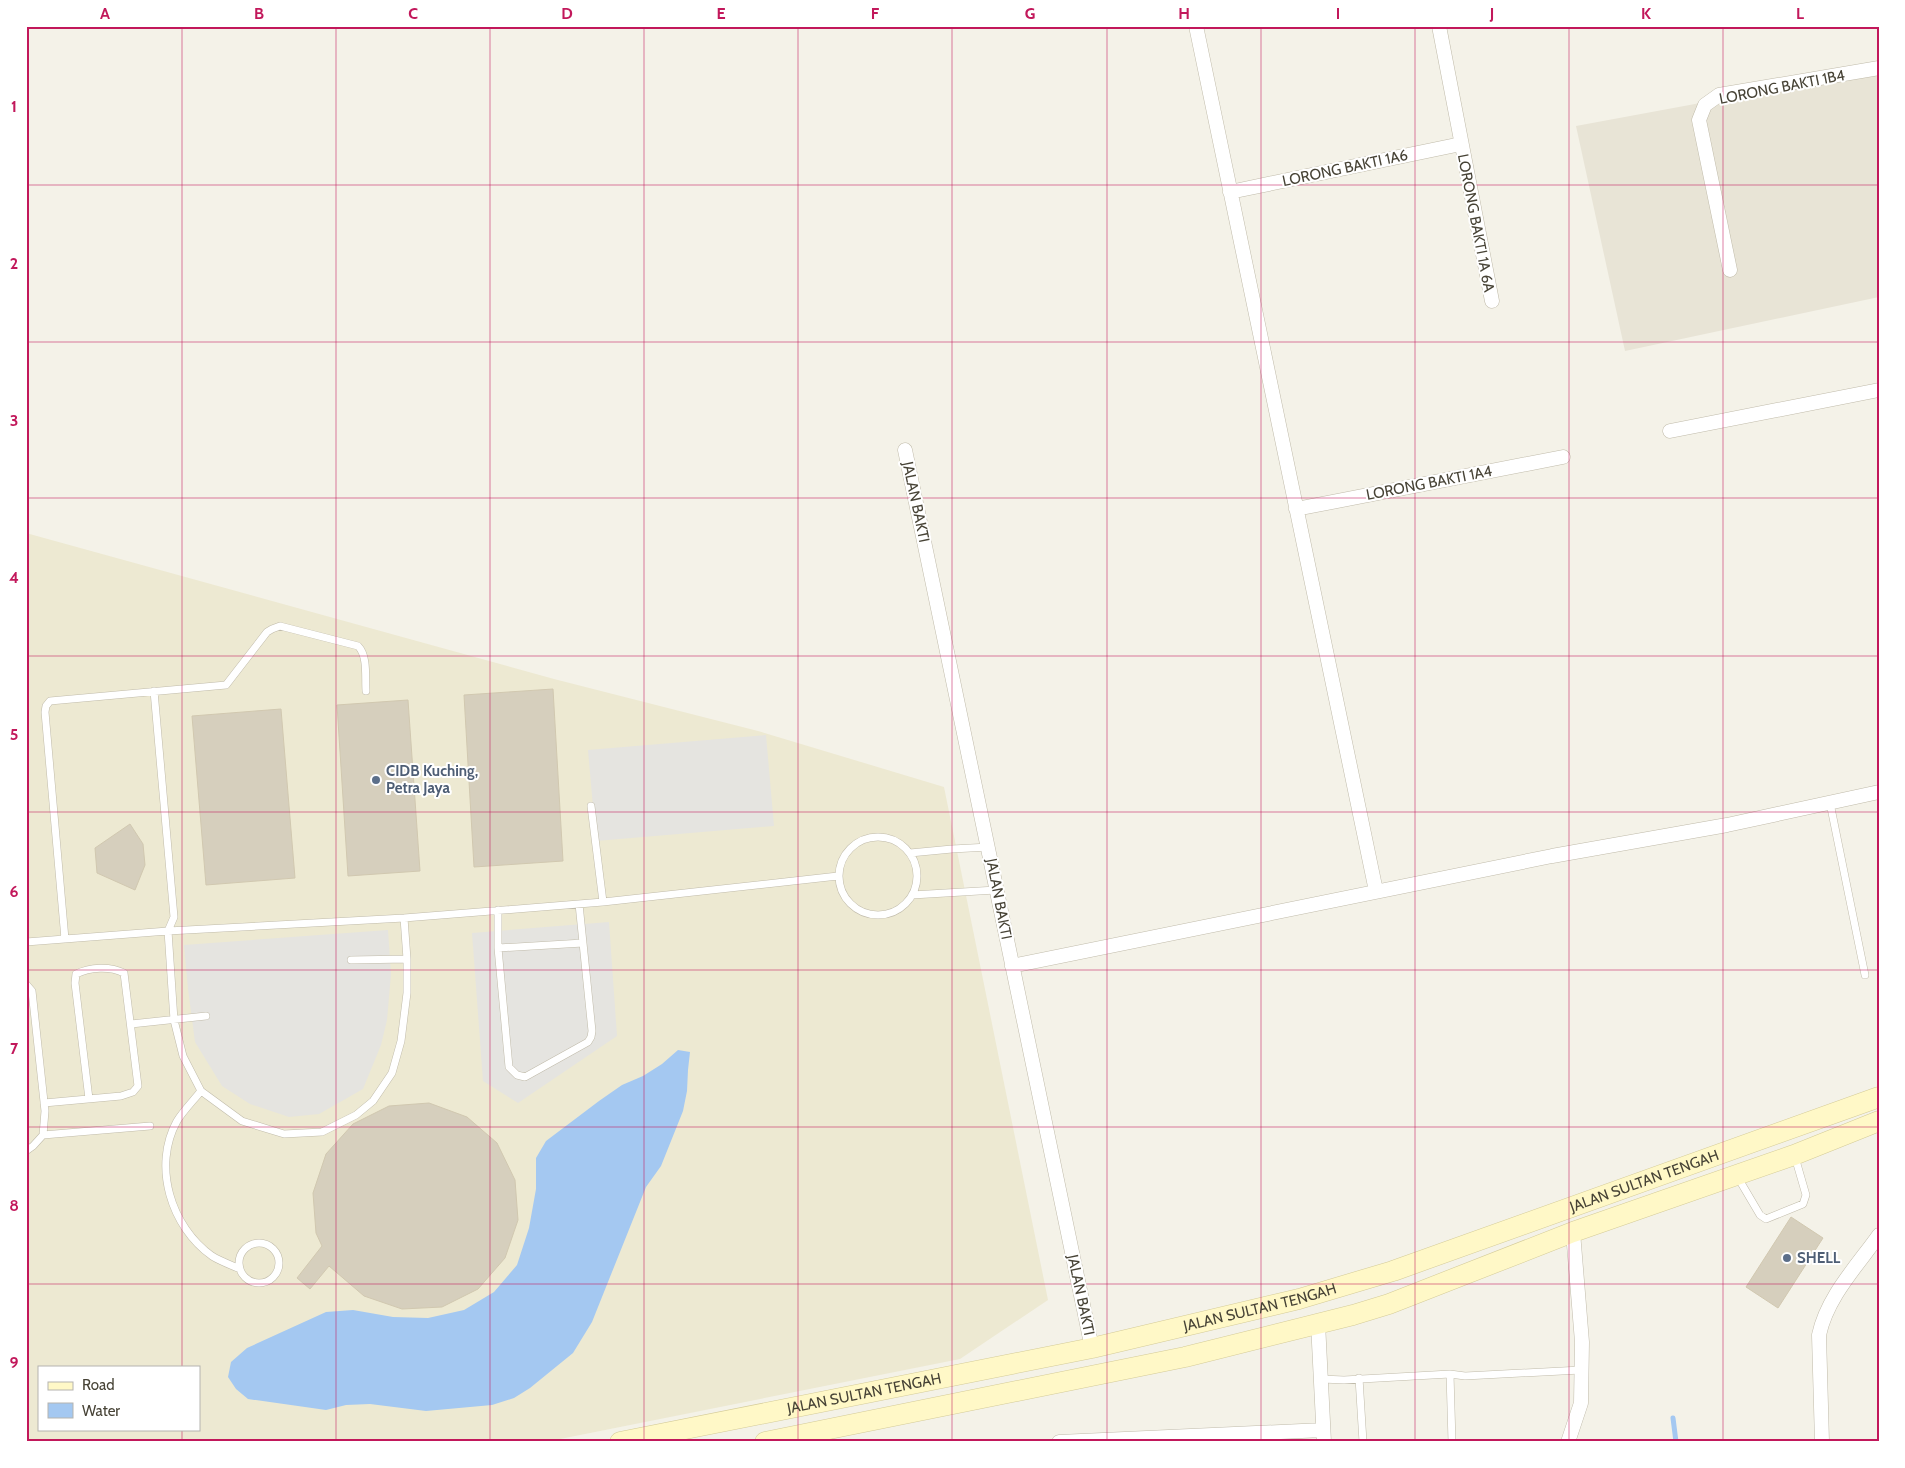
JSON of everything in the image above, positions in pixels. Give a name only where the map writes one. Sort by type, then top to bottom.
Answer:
[{"type":"main road","name":"JALAN SULTAN TENGAH","points":[[620,1442],[1092,1348],[1300,1299],[1393,1271],[1879,1097]]},
{"type":"main road","name":"JALAN SULTAN TENGAH","points":[[765,1442],[1185,1357],[1389,1304],[1573,1232],[1794,1155],[1879,1121]]},
{"type":"street","points":[[1196,26],[1376,892]]},
{"type":"street","name":"LORONG BAKTI 1A 6A","points":[[1439,26],[1492,301]]},
{"type":"street","name":"LORONG BAKTI 1B4","points":[[1730,270],[1699,120],[1705,105],[1719,95],[1879,68]]},
{"type":"street","name":"LORONG BAKTI 1A6","points":[[1230,192],[1461,144]]},
{"type":"street","points":[[1670,431],[1879,390]]},
{"type":"street","name":"JALAN BAKTI","points":[[905,450],[1092,1348]]},
{"type":"street","name":"LORONG BAKTI 1A4","points":[[1296,509],[1563,458]]},
{"type":"street","points":[[1012,966],[1552,856],[1727,825],[1879,792]]},
{"type":"street","points":[[1568,1442],[1581,1403],[1582,1370],[1582,1342],[1573,1232]]},
{"type":"street","points":[[1822,1442],[1820,1335],[1823,1319],[1829,1306],[1879,1235]]},
{"type":"street","points":[[1059,1442],[1323,1436],[1322,1379],[1318,1323]]},
{"type":"lane","points":[[65,939],[45,712],[46,706],[50,702],[226,685],[268,632],[272,628],[280,626],[358,646],[362,650],[364,657],[366,690]]},
{"type":"lane","points":[[154,691],[174,917],[168,931],[174,1020],[183,1056],[201,1091],[242,1121],[284,1134],[322,1132],[356,1115],[373,1101],[392,1073],[401,1041],[407,993],[404,918]]},
{"type":"lane","points":[[1830,803],[1865,975]]},
{"type":"lane","points":[[591,806],[603,902]]},
{"type":"lane","points":[[873,837],[887,838],[900,844],[910,854],[916,867],[917,881],[912,895],[904,905],[894,913],[881,916],[868,915],[856,910],[846,901],[840,889],[838,876],[841,862],[848,850],[859,841],[873,837]]},
{"type":"lane","points":[[910,854],[989,847]]},
{"type":"lane","points":[[26,942],[168,931],[404,918],[579,904],[838,876]]},
{"type":"lane","points":[[912,895],[996,890]]},
{"type":"lane","points":[[498,910],[498,948],[509,1067],[517,1075],[525,1077],[588,1042],[591,1037],[579,904]]},
{"type":"lane","points":[[498,948],[583,943]]},
{"type":"lane","points":[[351,960],[407,959]]},
{"type":"lane","points":[[44,1103],[89,1099],[121,1096],[133,1092],[138,1086],[124,973],[115,968],[84,970],[76,974],[75,983],[89,1099]]},
{"type":"lane","points":[[26,984],[32,991],[44,1103],[43,1135],[26,1151]]},
{"type":"lane","points":[[131,1024],[206,1016]]},
{"type":"lane","points":[[201,1091],[177,1121],[166,1153],[167,1182],[174,1210],[194,1240],[212,1256],[240,1269],[250,1281],[257,1283],[272,1279],[280,1265],[279,1256],[269,1244],[253,1243],[241,1253],[240,1269]]},
{"type":"lane","points":[[43,1135],[150,1126]]},
{"type":"lane","points":[[1736,1174],[1760,1215],[1766,1220],[1803,1204],[1806,1195],[1794,1155]]},
{"type":"lane","points":[[1322,1379],[1450,1374],[1465,1376],[1582,1370]]},
{"type":"lane","points":[[1450,1374],[1452,1442]]},
{"type":"lane","points":[[1359,1378],[1363,1442]]},
{"type":"shaded area","points":[[1879,70],[1879,297],[1625,351],[1576,126]]},
{"type":"shaded area","points":[[26,533],[554,679],[758,731],[944,787],[1048,1300],[960,1359],[545,1442],[26,1442]]},
{"type":"shaded area","points":[[766,735],[774,826],[596,841],[588,750]]},
{"type":"shaded area","points":[[609,922],[617,1036],[518,1103],[483,1081],[472,933]]},
{"type":"shaded area","points":[[388,930],[391,974],[387,1020],[381,1045],[363,1089],[319,1114],[289,1117],[250,1104],[222,1086],[195,1042],[184,945]]},
{"type":"water","points":[[678,1050],[690,1052],[687,1091],[683,1111],[661,1166],[646,1187],[592,1322],[573,1353],[530,1388],[514,1398],[492,1405],[426,1411],[370,1404],[346,1405],[326,1410],[248,1399],[236,1389],[228,1377],[231,1362],[247,1348],[326,1312],[353,1310],[393,1317],[428,1318],[464,1310],[494,1292],[517,1265],[529,1228],[536,1189],[536,1158],[546,1141],[622,1085],[643,1076],[662,1064]]},
{"type":"building","points":[[553,689],[563,861],[474,867],[464,695]]},
{"type":"building","points":[[408,700],[420,871],[348,876],[337,705]]},
{"type":"building","points":[[281,709],[295,878],[206,885],[192,716]]},
{"type":"building","points":[[130,824],[143,844],[145,865],[135,890],[97,873],[95,848]]},
{"type":"building","points":[[429,1103],[467,1117],[497,1143],[515,1180],[518,1220],[505,1258],[478,1289],[442,1307],[402,1309],[364,1296],[329,1266],[310,1289],[297,1278],[322,1246],[316,1233],[313,1193],[326,1154],[353,1124],[389,1106]]},
{"type":"building","name":"SHELL","points":[[1791,1217],[1823,1238],[1778,1308],[1746,1287]]},
{"type":"waterway","points":[[1673,1418],[1676,1442]]},
{"type":"place","name":"CIDB Kuching, Petra Jaya","points":[[376,780]]},
{"type":"place","name":"SHELL","points":[[1787,1258]]}]
